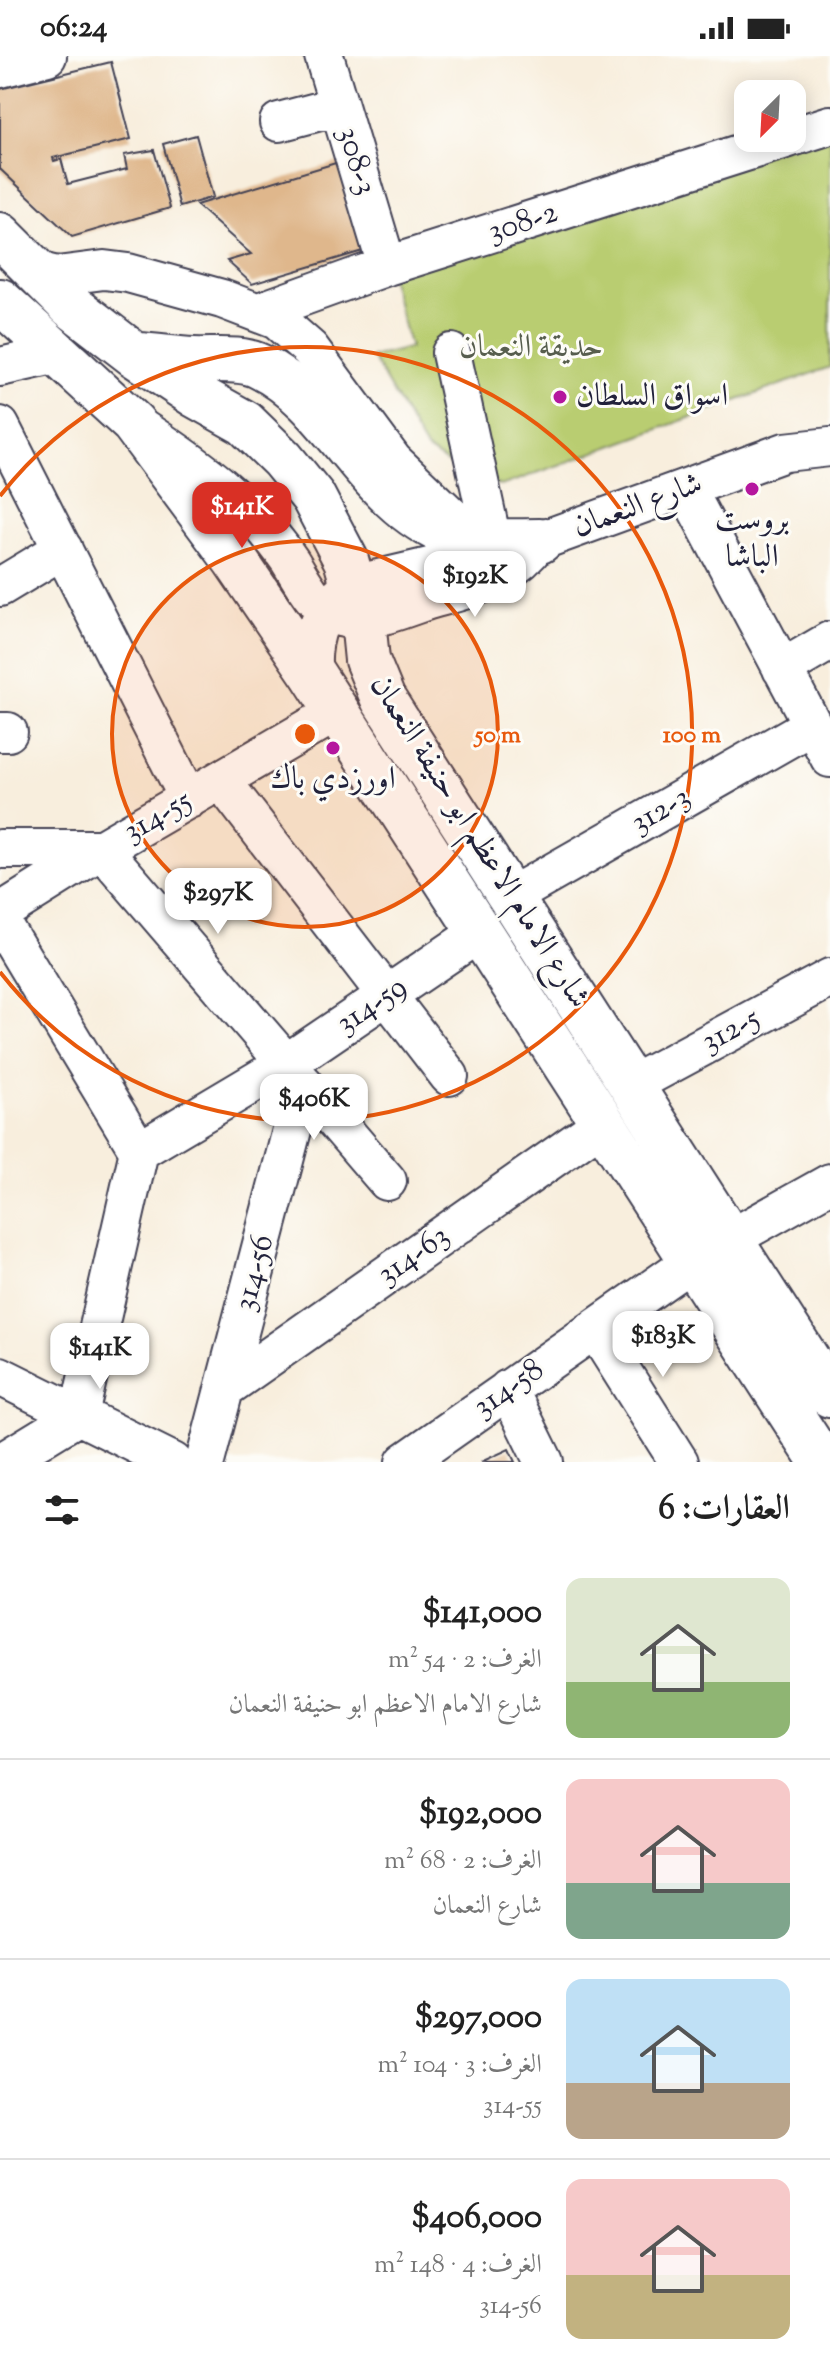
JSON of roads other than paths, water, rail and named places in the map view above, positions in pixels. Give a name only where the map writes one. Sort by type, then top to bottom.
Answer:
[{"type":"main road","name":"شارع الامام الاعظم ابو حنيفة النعمان","points":[[0,235],[70,305],[135,355],[195,395],[245,423],[282,459],[313,497],[346,560],[347,605],[383,699],[830,1395]]},
{"type":"main road","name":"شارع الامام الاعظم ابو حنيفة النعمان","points":[[0,301],[133,423],[235,560],[312,673],[822,1462]]},
{"type":"main road","points":[[135,355],[257,364],[284,381],[321,417],[394,499],[416,516],[449,534],[492,541],[540,541]]},
{"type":"street","points":[[0,68],[47,56]]},
{"type":"street","name":"308-3","points":[[324,56],[387,266]]},
{"type":"street","points":[[279,122],[339,106]]},
{"type":"street","name":"308-2","points":[[806,133],[830,125]]},
{"type":"street","name":"308-2","points":[[259,312],[387,266],[746,152]]},
{"type":"street","points":[[36,271],[69,276],[104,270],[128,273],[215,297],[277,320],[310,349],[393,461],[427,496],[456,521],[492,541]]},
{"type":"street","points":[[451,353],[492,541]]},
{"type":"street","points":[[0,367],[58,354]]},
{"type":"street","points":[[133,423],[182,455],[255,516],[315,599],[347,605]]},
{"type":"street","name":"شارع النعمان","points":[[347,605],[492,581],[520,563],[540,541],[785,452],[830,425]]},
{"type":"street","points":[[0,426],[63,549],[205,789],[387,996],[449,1076]]},
{"type":"street","name":"شارع النعمان","points":[[785,452],[830,447]]},
{"type":"street","points":[[686,488],[830,758]]},
{"type":"street","points":[[0,587],[63,549]]},
{"type":"street","points":[[312,673],[312,640],[317,624],[347,605]]},
{"type":"street","points":[[782,669],[830,641]]},
{"type":"street","name":"314-55","points":[[0,913],[102,849],[318,723]]},
{"type":"street","name":"312-3","points":[[510,897],[812,725]]},
{"type":"street","points":[[0,849],[102,849],[387,1181]]},
{"type":"street","points":[[0,921],[139,1151],[79,1415],[2,1462]]},
{"type":"street","name":"314-59","points":[[139,1151],[296,1074],[387,996],[480,932]]},
{"type":"street","name":"312-5","points":[[631,1085],[830,978]]},
{"type":"street","name":"314-56","points":[[205,1462],[296,1074]]},
{"type":"street","name":"314-63","points":[[224,1389],[603,1123]]},
{"type":"street","points":[[730,1239],[830,1183]]},
{"type":"street","name":"314-58","points":[[405,1462],[692,1261]]},
{"type":"street","points":[[595,1329],[679,1462]]},
{"type":"street","points":[[0,1376],[173,1462]]},
{"type":"street","points":[[508,1389],[544,1462]]},
{"type":"place","name":"اسواق السلطان","points":[[560,397]]},
{"type":"place","name":"بروست الباشا","points":[[752,489]]},
{"type":"place","name":"اورزدي باك","points":[[333,748]]},
{"type":"park label","name":"حديقة النعمان","points":[[531,348]]}]
